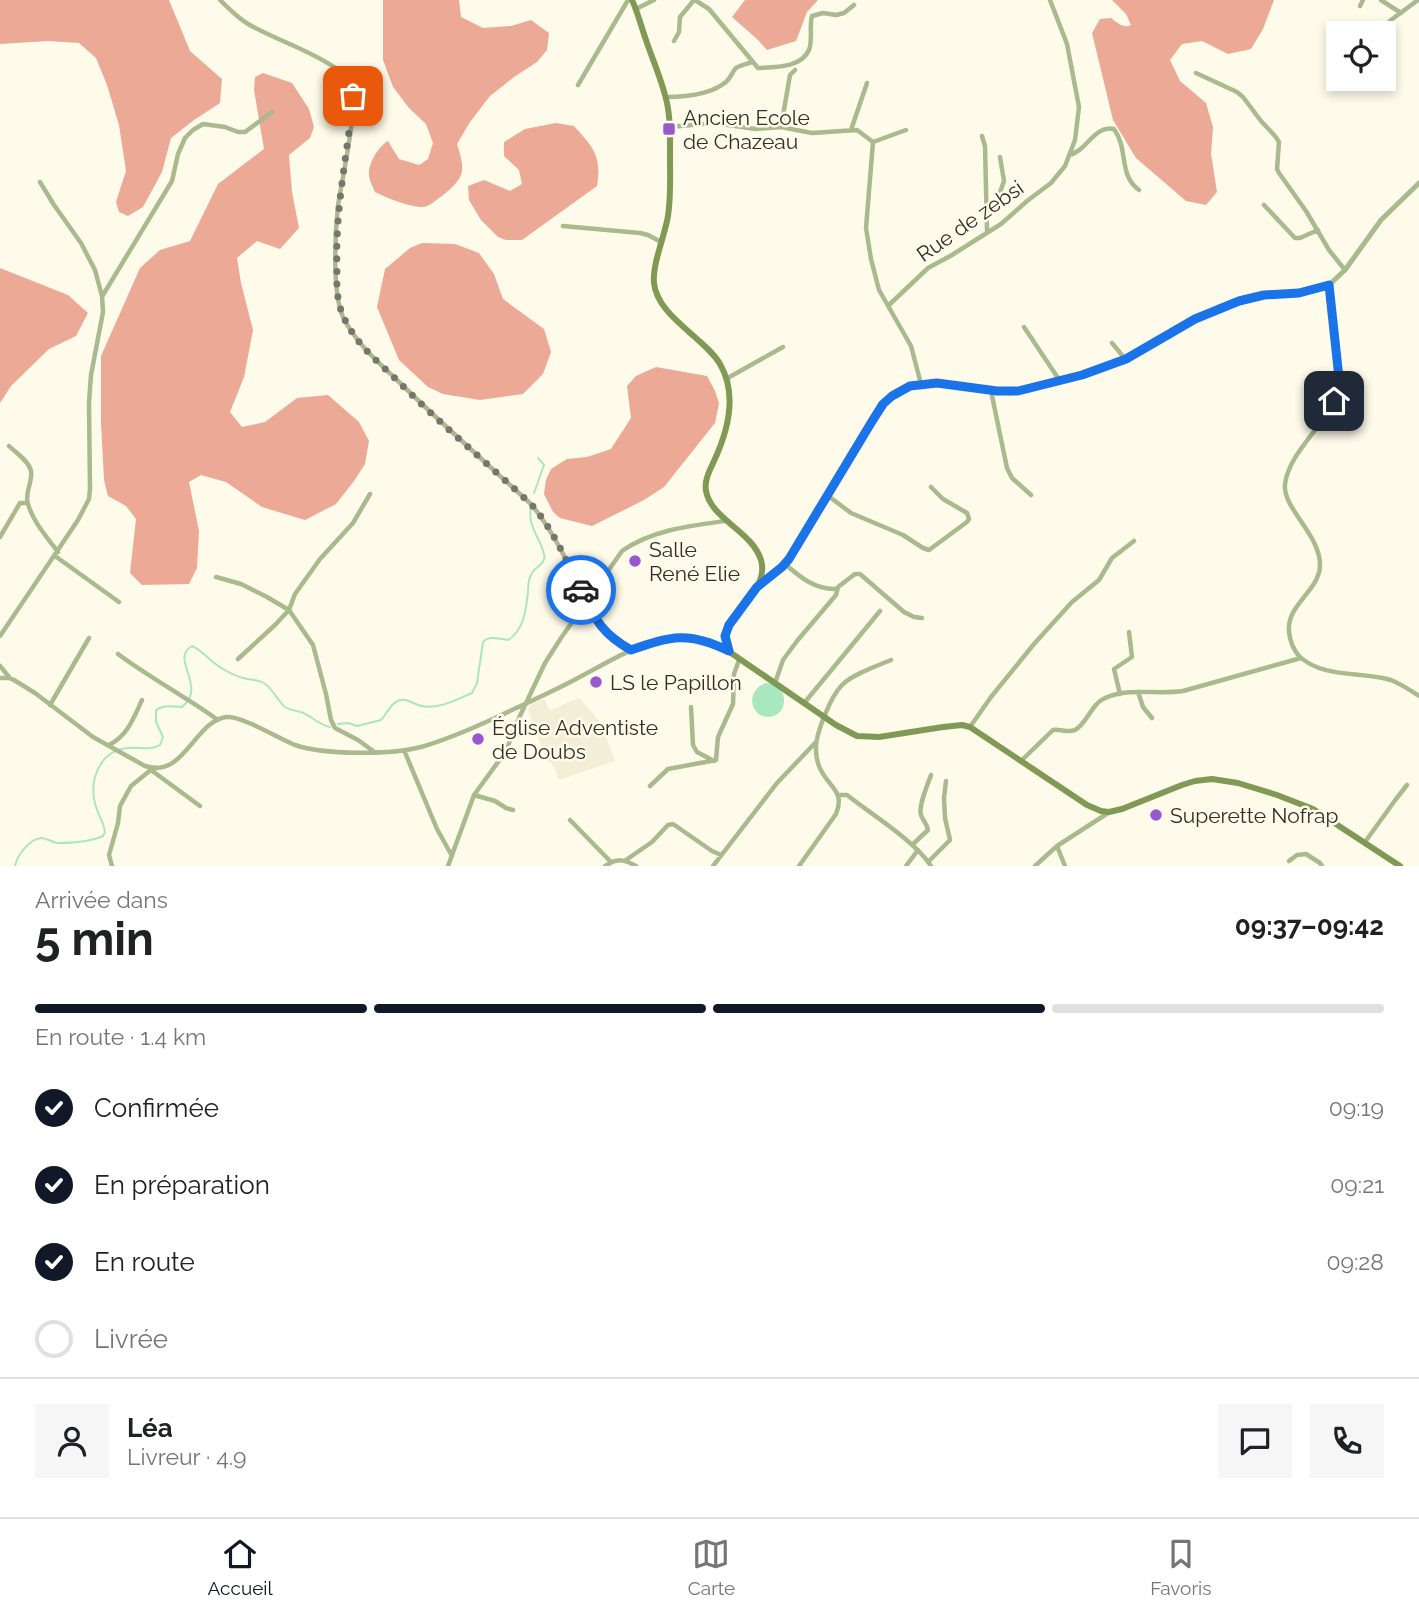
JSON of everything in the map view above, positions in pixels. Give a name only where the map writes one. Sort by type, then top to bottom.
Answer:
[{"type":"main road","points":[[630,0],[636,9],[666,97],[670,127],[668,215],[654,285],[658,296],[679,323],[717,360],[726,379],[729,420],[705,485],[712,505],[753,544],[760,558],[762,573],[757,587],[727,629],[729,651],[845,730],[862,737],[962,725],[970,727],[1087,805],[1109,812],[1182,785],[1212,779],[1238,783],[1277,794],[1312,809],[1400,866]]},
{"type":"street","points":[[220,0],[246,23],[316,55],[350,80],[353,87],[350,137],[337,223],[337,285],[343,316],[355,337],[382,366],[531,504],[554,537],[596,621],[605,633],[631,650]]},
{"type":"street","points":[[579,85],[630,0]]},
{"type":"street","points":[[636,9],[654,0]]},
{"type":"street","points":[[674,41],[679,32],[680,17],[695,0],[709,9],[758,68],[788,65],[801,59],[808,50],[813,16],[844,13],[855,5]]},
{"type":"street","name":"Rue de zebsi","points":[[889,305],[928,268],[1001,224],[1051,183],[1065,166],[1075,140],[1079,107],[1067,44],[1050,0]]},
{"type":"street","points":[[1381,0],[1401,13]]},
{"type":"street","points":[[1390,21],[1418,0]]},
{"type":"street","points":[[666,97],[686,97],[708,91],[725,84],[737,68],[752,62]]},
{"type":"street","points":[[781,127],[790,75],[795,70]]},
{"type":"street","points":[[1196,73],[1237,92],[1275,135],[1279,142],[1279,173],[1345,270]]},
{"type":"street","points":[[851,130],[867,83]]},
{"type":"street","points":[[102,296],[172,181],[178,153],[185,138],[203,124],[245,132],[272,112]]},
{"type":"street","points":[[670,127],[714,123],[755,129],[781,127],[812,133],[857,130],[873,142]]},
{"type":"street","points":[[1069,155],[1077,153],[1101,130],[1114,129],[1119,136],[1128,180],[1139,190]]},
{"type":"street","points":[[873,142],[906,130]]},
{"type":"street","points":[[982,136],[985,146],[988,232]]},
{"type":"street","points":[[873,142],[866,228],[871,259],[880,290],[911,346],[921,384]]},
{"type":"street","points":[[986,206],[998,198],[1004,181],[1000,157]]},
{"type":"street","points":[[0,636],[56,554],[89,499],[89,402],[103,312],[102,296],[95,270],[81,243],[40,181]]},
{"type":"street","points":[[757,587],[785,564],[883,404],[892,396],[910,386],[921,384],[937,383],[1010,393],[1060,381],[1126,359],[1195,319],[1225,306],[1264,295],[1299,293],[1329,285],[1345,270],[1381,220],[1419,183]]},
{"type":"street","points":[[1264,205],[1295,238],[1318,230]]},
{"type":"street","points":[[563,226],[640,233],[662,242]]},
{"type":"street","points":[[1329,285],[1339,378],[1334,401],[1301,449],[1284,486],[1287,499],[1311,535],[1320,566],[1316,580],[1292,614],[1288,625],[1290,639],[1301,658],[1315,666],[1352,676],[1390,680],[1419,696]]},
{"type":"street","points":[[1024,327],[1060,381]]},
{"type":"street","points":[[1112,343],[1126,359]]},
{"type":"street","points":[[726,379],[783,347]]},
{"type":"street","points":[[991,391],[1007,468],[1013,478],[1031,495]]},
{"type":"street","points":[[9,446],[31,470],[27,503],[56,554],[119,602]]},
{"type":"street","points":[[827,495],[851,513],[929,550],[969,519],[967,513],[943,499],[931,487]]},
{"type":"street","points":[[238,659],[289,610],[295,594],[320,559],[353,523],[370,494]]},
{"type":"street","points":[[0,537],[20,503],[27,503]]},
{"type":"street","points":[[448,866],[474,795],[501,758],[545,663],[622,551],[635,542],[672,529],[727,520]]},
{"type":"street","points":[[970,727],[1034,643],[1072,602],[1099,580],[1112,558],[1134,541]]},
{"type":"street","points":[[785,564],[814,585],[837,589]]},
{"type":"street","points":[[775,682],[783,660],[797,641],[836,595],[837,589],[855,574],[860,574],[908,615],[922,618]]},
{"type":"street","points":[[216,577],[241,584],[289,610],[313,645],[335,728],[374,752]]},
{"type":"street","points":[[805,702],[880,611]]},
{"type":"street","points":[[1120,694],[1114,669],[1132,657],[1129,632]]},
{"type":"street","points":[[112,866],[109,855],[120,806],[131,786],[151,769],[179,758],[210,724],[226,717],[313,750],[404,750],[421,747],[470,729],[631,650],[664,639],[693,637],[729,651]]},
{"type":"street","points":[[50,705],[89,638]]},
{"type":"street","points":[[118,654],[218,720]]},
{"type":"street","points":[[1021,760],[1053,730],[1074,731],[1104,698],[1138,691],[1183,691],[1301,658]]},
{"type":"street","points":[[650,786],[668,769],[714,761],[717,757],[718,737],[733,704],[734,674],[739,660]]},
{"type":"street","points":[[799,866],[836,814],[840,804],[839,795],[818,764],[816,741],[824,716],[842,685],[891,660]]},
{"type":"street","points":[[0,666],[9,678],[93,737],[151,769],[200,806]]},
{"type":"street","points":[[0,678],[9,678]]},
{"type":"street","points":[[1138,691],[1141,703],[1152,718]]},
{"type":"street","points":[[110,747],[124,734],[142,700]]},
{"type":"street","points":[[691,707],[693,745],[697,752],[714,761]]},
{"type":"street","points":[[713,866],[776,783],[816,741]]},
{"type":"street","points":[[404,750],[437,829],[452,857]]},
{"type":"street","points":[[912,845],[928,830],[920,809],[931,775]]},
{"type":"street","points":[[839,795],[847,795],[912,845],[930,864],[950,840],[945,818],[946,781]]},
{"type":"street","points":[[1365,842],[1407,785]]},
{"type":"street","points":[[474,795],[513,810]]},
{"type":"street","points":[[1035,866],[1057,846],[1109,812]]},
{"type":"street","points":[[570,820],[611,862]]},
{"type":"street","points":[[626,860],[652,842],[668,825],[673,824],[721,855]]},
{"type":"street","points":[[1057,846],[1065,866]]},
{"type":"street","points":[[906,866],[918,850]]},
{"type":"street","points":[[1289,861],[1297,855],[1306,854],[1322,866]]},
{"type":"street","points":[[605,866],[617,860],[626,860],[636,866]]},
{"type":"shaded area","points":[[0,0],[169,0],[190,51],[222,79],[220,103],[171,138],[162,172],[143,207],[128,216],[119,212],[116,202],[126,171],[119,125],[96,58],[79,43],[48,41],[0,44]]},
{"type":"shaded area","points":[[383,0],[459,0],[461,17],[483,28],[511,26],[531,20],[549,33],[547,50],[537,62],[490,96],[470,122],[457,144],[462,161],[459,179],[442,196],[423,207],[405,204],[375,192],[369,177],[370,165],[375,155],[388,141],[399,159],[419,165],[428,159],[433,143],[426,124],[393,87],[383,60]]},
{"type":"shaded area","points":[[745,0],[818,0],[807,12],[796,41],[767,50],[732,17]]},
{"type":"shaded area","points":[[1112,0],[1274,0],[1263,29],[1251,49],[1228,54],[1202,41],[1182,44],[1170,60],[1180,81],[1206,103],[1213,127],[1211,154],[1217,192],[1206,205],[1186,201],[1136,158],[1113,120],[1092,33],[1100,19],[1111,18],[1123,26],[1131,25],[1126,14]]},
{"type":"shaded area","points":[[263,73],[292,83],[309,109],[314,127],[310,138],[289,155],[299,228],[280,249],[257,241],[237,258],[253,330],[244,377],[230,412],[242,427],[265,422],[297,398],[328,395],[359,422],[369,441],[365,464],[336,504],[305,520],[262,507],[226,482],[201,475],[189,482],[199,531],[197,568],[189,584],[142,585],[130,573],[136,519],[126,506],[108,496],[104,480],[101,356],[140,268],[160,250],[190,241],[218,184],[264,149],[254,90],[255,77]]},
{"type":"shaded area","points":[[556,123],[574,126],[591,146],[597,159],[597,186],[522,240],[498,237],[481,220],[469,200],[468,186],[484,180],[510,191],[522,184],[519,170],[504,156],[504,142],[525,129]]},
{"type":"shaded area","points":[[422,243],[455,244],[479,253],[494,274],[503,299],[544,329],[551,352],[543,374],[523,394],[480,400],[443,394],[428,387],[399,360],[377,307],[385,269],[410,248]]},
{"type":"shaded area","points":[[0,268],[68,295],[88,313],[76,336],[49,349],[11,386],[0,403]]},
{"type":"shaded area","points":[[656,367],[707,376],[719,403],[715,423],[664,487],[644,500],[592,526],[560,518],[553,512],[544,494],[551,469],[567,459],[587,457],[611,449],[631,418],[627,386],[636,376]]},
{"type":"shaded area","points":[[766,683],[778,688],[784,698],[781,711],[770,717],[758,713],[752,702],[756,690]]},
{"type":"shaded area","points":[[579,698],[600,722],[615,761],[559,780],[552,763],[549,763],[545,756],[528,710],[531,704],[544,699],[550,710]]},
{"type":"waterway","points":[[534,493],[544,465],[538,458]]},
{"type":"waterway","points":[[338,724],[357,726],[381,720],[400,700],[434,707],[472,693],[477,683],[483,642],[491,638],[508,640],[518,631],[525,612],[529,579],[544,560],[531,520],[531,508]]},
{"type":"waterway","points":[[15,866],[24,849],[37,839],[69,843],[103,836],[105,832],[94,797],[98,769],[103,761],[118,750],[160,745],[163,737],[156,722],[156,710],[165,706],[182,707],[189,699],[191,682],[184,658],[186,651],[192,646],[227,671],[264,683],[285,707],[330,727]]},
{"type":"way so far","points":[[353,96],[350,137],[337,223],[337,285],[343,316],[355,337],[382,366],[531,504],[554,537],[581,590]]},
{"type":"place","name":"Ancien Ecole de Chazeau","points":[[669,129]]},
{"type":"place","name":"Salle René Elie","points":[[635,561]]},
{"type":"place","name":"LS le Papillon","points":[[596,682]]},
{"type":"place","name":"Église Adventiste de Doubs","points":[[478,739]]},
{"type":"place","name":"Superette Nofrap","points":[[1156,815]]},
{"type":"route","points":[[581,590],[605,633],[631,650],[664,639],[693,637],[729,651],[725,636],[729,625],[757,587],[789,559],[883,404],[892,396],[910,386],[937,383],[1010,393],[1082,375],[1126,359],[1195,319],[1239,301],[1264,295],[1299,293],[1329,285],[1339,378],[1334,401]]}]
